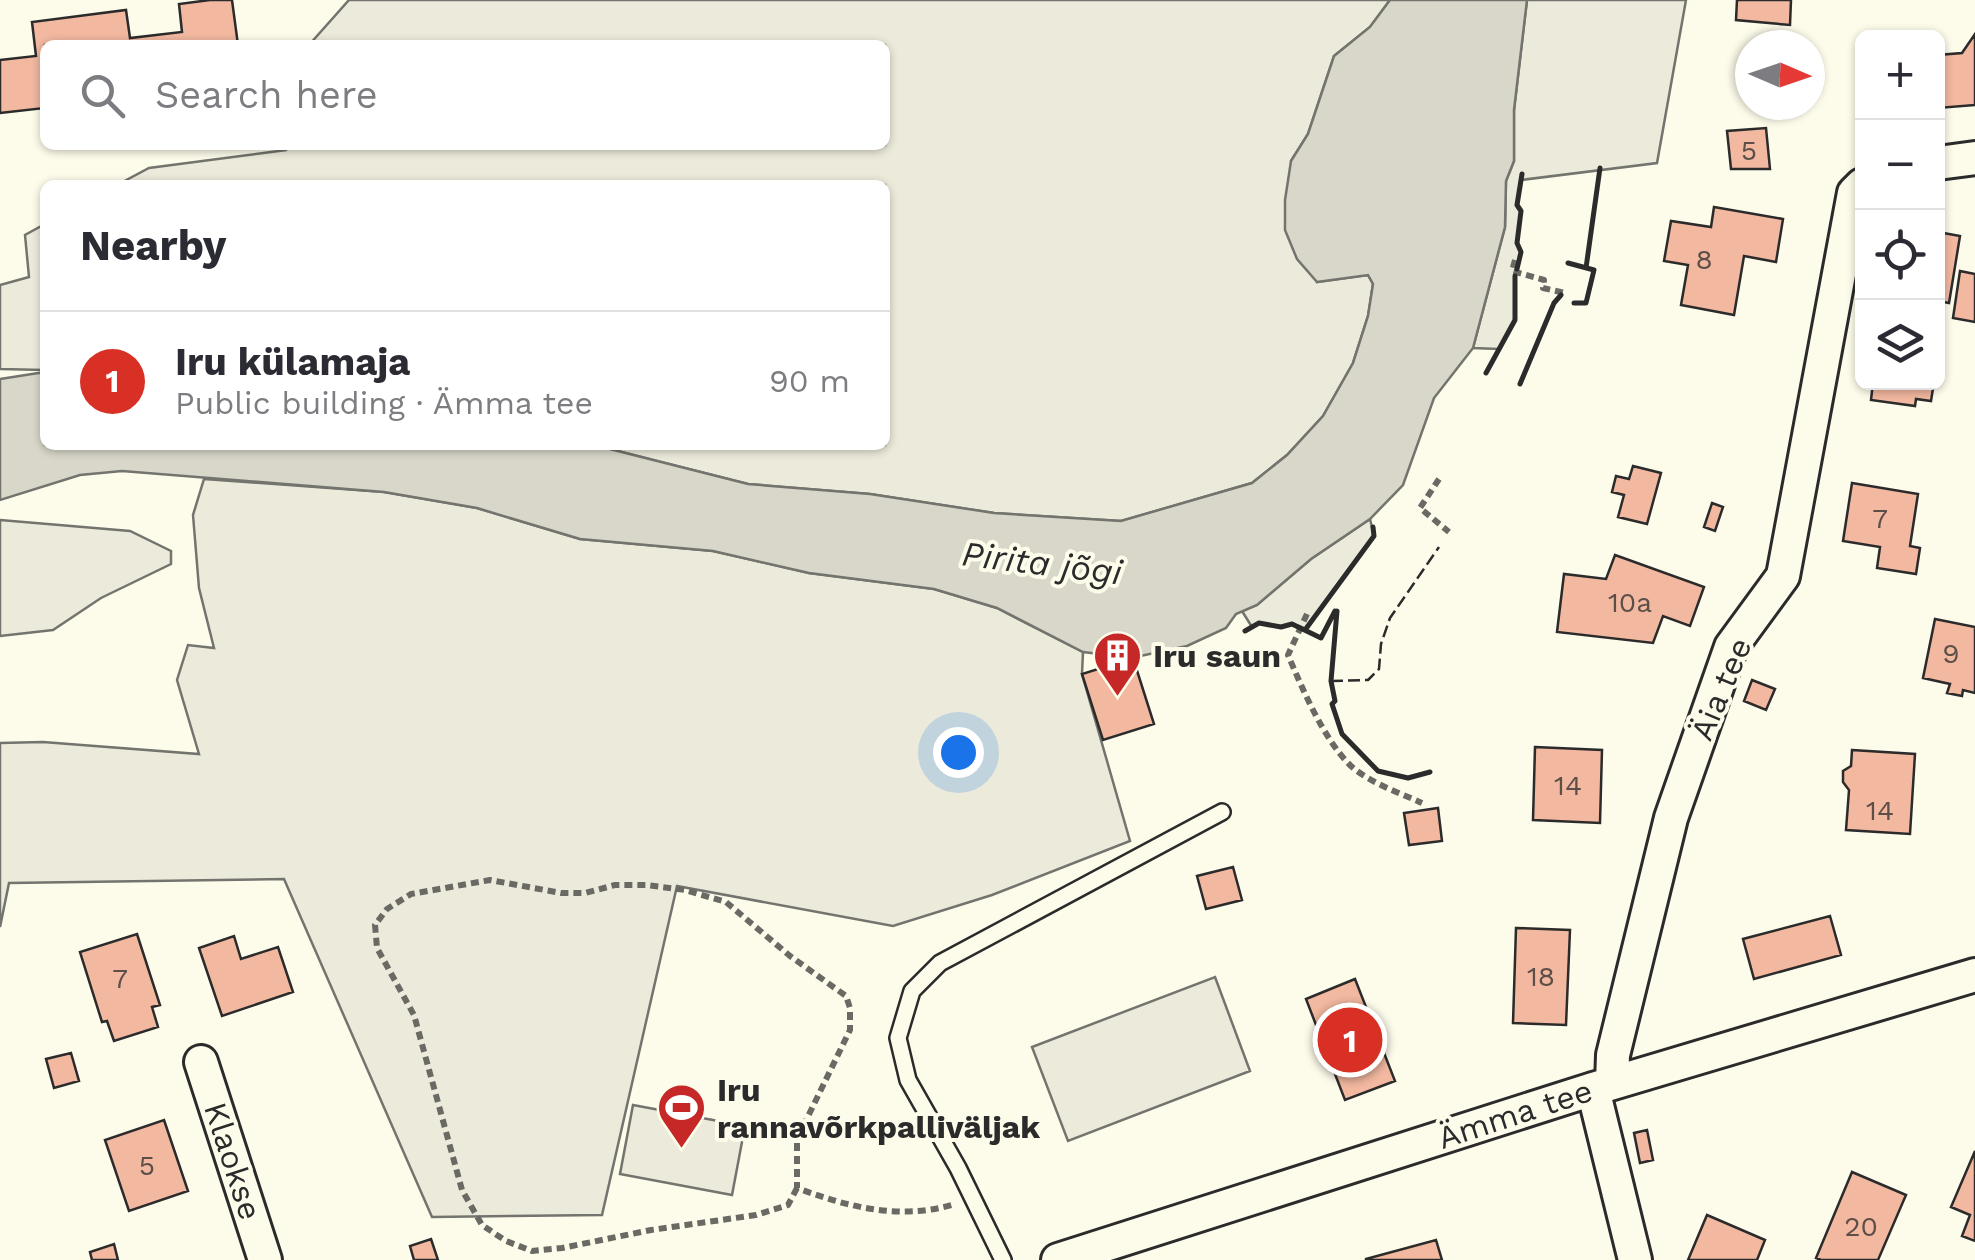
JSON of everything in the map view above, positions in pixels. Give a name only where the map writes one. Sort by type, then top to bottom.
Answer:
[{"type":"street","points":[[1945,162],[1975,158]]},
{"type":"street","name":"Äia tee","points":[[1635,1260],[1603,1086],[1670,818],[1731,647],[1783,576],[1855,192]]},
{"type":"street","name":"Ämma tee","points":[[1058,1260],[1603,1086],[1975,975]]},
{"type":"street","name":"Klaokse","points":[[200,1062],[265,1260]]},
{"type":"lane","points":[[1002,1260],[908,1080],[898,1038],[912,991],[940,963],[1222,812]]},
{"type":"path","points":[[1515,260],[1512,271],[1544,280],[1542,288],[1565,293]]},
{"type":"path","points":[[1439,479],[1420,508],[1449,532]]},
{"type":"path","points":[[1308,614],[1288,656],[1312,708],[1350,764],[1372,780],[1422,803]]},
{"type":"path","points":[[490,880],[585,893],[614,885],[646,885],[685,890],[726,902],[790,956],[846,996],[850,1008],[850,1030],[797,1139],[797,1188],[788,1205],[756,1215],[562,1248],[532,1251],[482,1224],[462,1190],[414,1015],[377,948],[376,925],[386,909],[411,894],[490,880]]},
{"type":"path","points":[[797,1188],[894,1214],[933,1210],[973,1199]]},
{"type":"shaded area","points":[[349,0],[1390,0],[1370,27],[1334,56],[1308,134],[1291,161],[1317,282],[1368,275],[1373,284],[1368,316],[1353,363],[1323,416],[1287,455],[1252,483],[1121,521],[994,513],[870,494],[748,484],[614,450],[890,450],[890,180],[126,180],[149,168],[286,150],[890,150],[890,40],[313,40]]},
{"type":"shaded area","points":[[1527,0],[1686,0],[1657,163],[1521,180],[1517,243],[1521,252],[1515,276],[1515,320],[1499,349],[1473,348],[1505,227],[1506,181],[1514,161],[1514,110]]},
{"type":"shaded area","points":[[40,227],[40,370],[0,369],[0,285],[29,277],[25,235]]},
{"type":"shaded area","points":[[204,479],[384,492],[477,508],[580,539],[713,551],[809,573],[934,589],[997,608],[1083,652],[1082,674],[1130,841],[992,895],[893,926],[677,886],[602,1215],[432,1217],[284,879],[9,883],[0,927],[0,743],[43,742],[199,754],[177,680],[188,645],[214,648],[199,588],[193,515]]},
{"type":"shaded area","points":[[1370,519],[1374,536],[1305,630],[1292,624],[1281,627],[1259,623],[1252,627],[1242,611],[1257,605],[1311,559]]},
{"type":"shaded area","points":[[0,520],[130,531],[171,551],[171,564],[101,598],[53,630],[0,636]]},
{"type":"shaded area","points":[[1215,977],[1250,1071],[1068,1141],[1032,1047]]},
{"type":"shaded area","name":"Iru rannavõrkpalliväljak","points":[[633,1105],[745,1126],[732,1195],[620,1174]]},
{"type":"water","name":"Pirita jõgi","points":[[1390,0],[1527,0],[1514,110],[1514,161],[1506,181],[1505,227],[1473,348],[1434,398],[1403,485],[1370,519],[1311,559],[1257,605],[1236,614],[1226,628],[1187,646],[1131,658],[1083,652],[997,608],[934,589],[809,573],[713,551],[580,539],[477,508],[384,492],[122,471],[80,475],[0,500],[0,379],[40,373],[40,450],[614,450],[748,484],[870,494],[994,513],[1121,521],[1252,483],[1287,455],[1323,416],[1353,363],[1368,316],[1373,284],[1368,275],[1317,282],[1297,259],[1285,230],[1285,200],[1291,161],[1308,134],[1334,56],[1370,27]]},
{"type":"building","points":[[232,0],[237,40],[40,40],[40,109],[0,113],[0,60],[36,56],[32,22],[126,10],[130,38],[182,32],[179,4]]},
{"type":"building","points":[[1737,0],[1791,0],[1790,25],[1736,20]]},
{"type":"building","points":[[1975,34],[1975,105],[1945,107],[1945,54],[1962,53]]},
{"type":"building","points":[[1766,128],[1770,169],[1731,169],[1727,131]]},
{"type":"building","points":[[1714,207],[1783,219],[1776,262],[1744,256],[1734,315],[1681,305],[1688,265],[1664,261],[1671,221],[1711,227]]},
{"type":"building","points":[[1945,233],[1960,236],[1949,303],[1945,302]]},
{"type":"building","points":[[1960,271],[1975,274],[1975,322],[1953,318]]},
{"type":"building","points":[[1872,390],[1933,390],[1931,401],[1916,399],[1915,406],[1871,400]]},
{"type":"building","points":[[1633,466],[1661,473],[1647,524],[1618,517],[1624,495],[1612,492],[1616,476],[1629,479]]},
{"type":"building","points":[[1852,483],[1918,494],[1910,546],[1920,548],[1916,574],[1877,568],[1880,547],[1843,541]]},
{"type":"building","points":[[1712,503],[1723,507],[1715,531],[1704,527]]},
{"type":"building","points":[[1615,555],[1704,587],[1690,626],[1663,616],[1653,643],[1557,632],[1564,574],[1606,579]]},
{"type":"building","points":[[1935,619],[1975,627],[1975,693],[1947,693],[1950,684],[1923,678]]},
{"type":"building","name":"Iru saun","points":[[1133,658],[1154,724],[1103,740],[1082,674]]},
{"type":"building","points":[[1752,680],[1775,689],[1766,710],[1744,701]]},
{"type":"building","points":[[1535,747],[1602,750],[1600,823],[1533,820]]},
{"type":"building","points":[[1852,750],[1915,754],[1910,834],[1846,830],[1849,790],[1843,782],[1843,771],[1851,766]]},
{"type":"building","points":[[1438,808],[1442,841],[1409,845],[1404,813]]},
{"type":"building","points":[[1233,867],[1242,900],[1206,909],[1197,876]]},
{"type":"building","points":[[1830,916],[1841,955],[1754,979],[1743,939]]},
{"type":"building","points":[[1516,928],[1570,930],[1566,1025],[1513,1023]]},
{"type":"building","points":[[137,934],[160,1005],[152,1007],[158,1027],[114,1041],[107,1021],[102,1022],[80,952]]},
{"type":"building","points":[[234,936],[241,959],[278,947],[293,992],[222,1016],[199,948]]},
{"type":"building","points":[[1355,979],[1395,1081],[1345,1100],[1306,999]]},
{"type":"building","points":[[71,1053],[79,1081],[54,1088],[46,1059]]},
{"type":"building","points":[[164,1120],[188,1191],[129,1211],[105,1140]]},
{"type":"building","points":[[1647,1130],[1653,1160],[1640,1163],[1634,1133]]},
{"type":"building","points":[[1975,1151],[1975,1241],[1962,1236],[1970,1215],[1951,1207]]},
{"type":"building","points":[[1852,1172],[1906,1195],[1878,1260],[1821,1260],[1816,1258]]},
{"type":"building","points":[[1707,1215],[1765,1240],[1757,1260],[1688,1260]]},
{"type":"building","points":[[431,1239],[438,1260],[414,1260],[410,1246]]},
{"type":"building","points":[[1436,1240],[1442,1260],[1366,1260],[1366,1259]]},
{"type":"building","points":[[114,1244],[118,1260],[92,1260],[90,1252]]},
{"type":"fence","points":[[1331,681],[1368,680],[1379,669],[1381,644],[1390,618],[1439,547]]},
{"type":"wall","points":[[1586,268],[1600,168]]},
{"type":"wall","points":[[1517,269],[1521,252],[1517,243],[1521,211],[1517,205],[1522,174]]},
{"type":"wall","points":[[1568,263],[1594,270],[1586,303],[1574,303]]},
{"type":"wall","points":[[1486,373],[1515,320],[1515,276]]},
{"type":"wall","points":[[1520,384],[1554,303],[1561,295]]},
{"type":"wall","points":[[1305,630],[1374,536],[1373,527]]},
{"type":"wall","points":[[1245,631],[1259,623],[1281,627],[1292,624],[1321,638],[1335,611]]},
{"type":"wall","points":[[1337,611],[1331,681],[1335,701],[1332,704],[1342,734],[1378,771],[1408,778],[1430,772]]},
{"type":"place","name":"Iru saun","points":[[1118,698]]},
{"type":"place","name":"Iru külamaja","points":[[1350,1040]]},
{"type":"place","name":"Iru rannavõrkpalliväljak","points":[[682,1150]]}]
